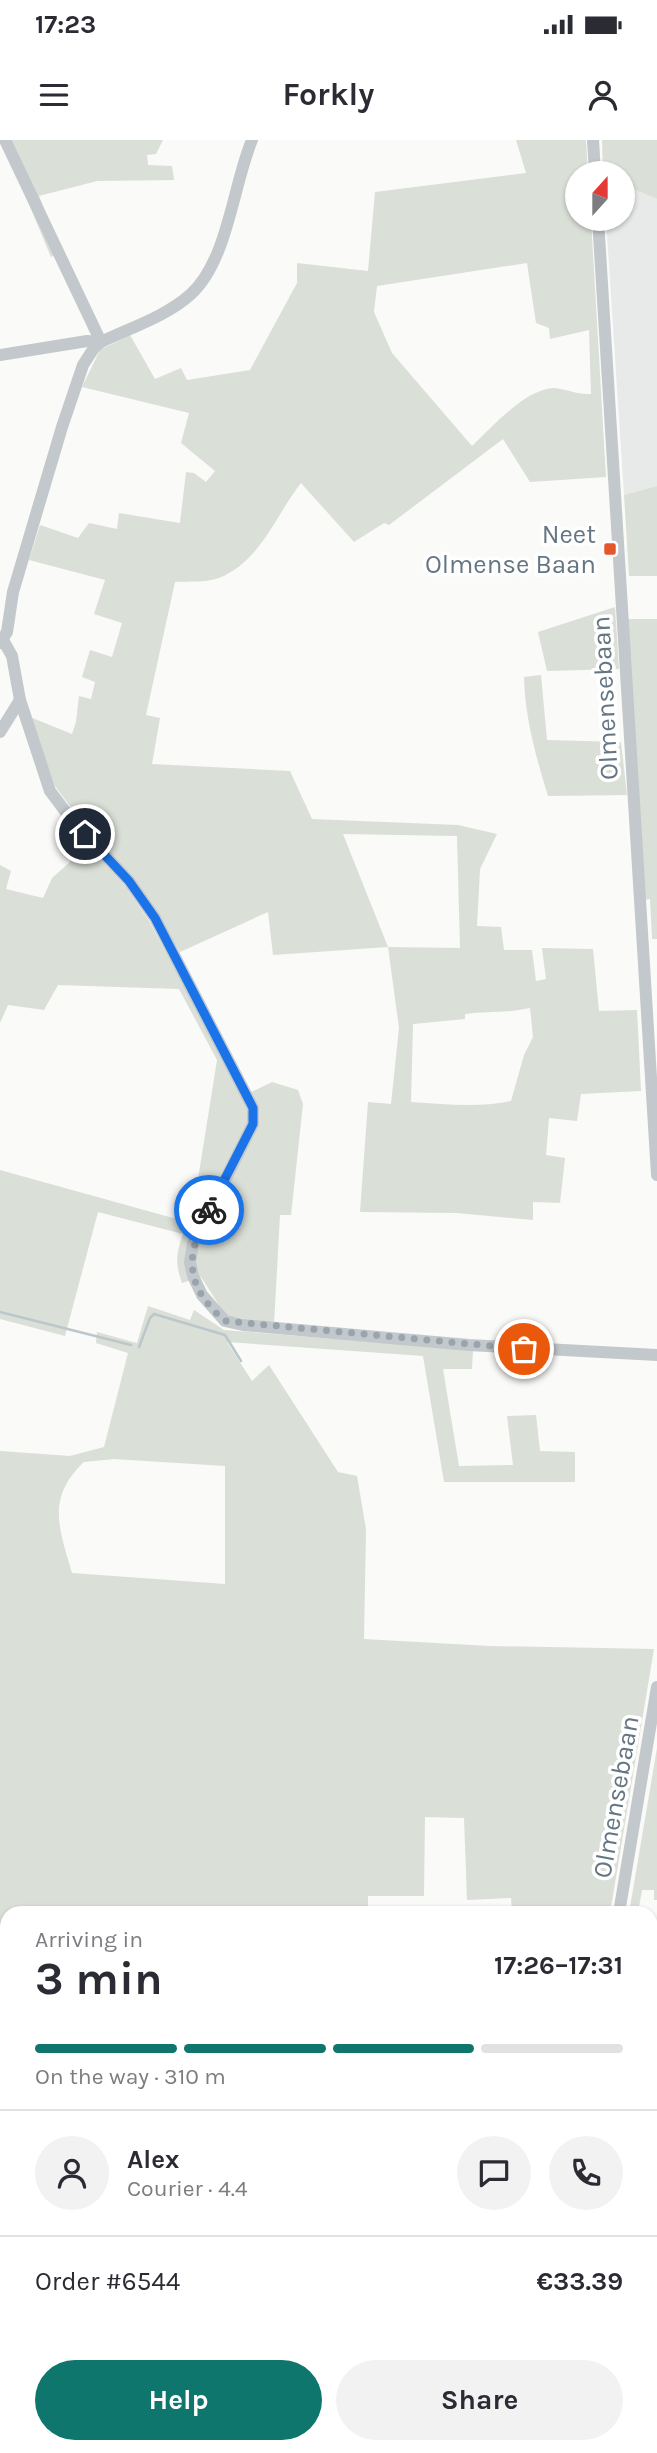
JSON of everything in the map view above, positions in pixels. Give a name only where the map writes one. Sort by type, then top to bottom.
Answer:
[{"type":"street","points":[[5,140],[101,342]]},
{"type":"street","points":[[252,140],[219,245],[197,288],[177,304],[101,342],[93,348],[83,365],[13,592],[7,632],[1,642],[12,656],[20,700],[50,791],[68,815],[129,881],[155,918],[253,1108],[253,1124],[193,1244],[190,1262],[192,1276],[216,1313],[225,1321],[243,1325],[469,1345],[551,1351],[592,1350],[657,1356]]},
{"type":"street","points":[[593,140],[595,161]]},
{"type":"street","name":"Olmensebaan","points":[[599,231],[657,1175]]},
{"type":"street","points":[[0,355],[87,341],[101,342]]},
{"type":"street","points":[[0,732],[20,700]]},
{"type":"street","name":"Olmensebaan","points":[[621,1906],[657,1689]]},
{"type":"shaded area","points":[[2,140],[163,140],[156,154],[147,155],[148,165],[172,166],[174,180],[97,181],[39,196],[61,252],[51,257]]},
{"type":"shaded area","points":[[516,140],[586,140],[587,161],[565,161],[565,231],[592,231],[606,477],[530,482],[503,439],[389,525],[384,523],[354,542],[301,483],[246,561],[214,580],[175,582],[146,715],[160,718],[152,764],[290,771],[312,819],[458,825],[497,834],[480,869],[477,926],[501,927],[504,950],[532,950],[536,981],[546,979],[542,948],[593,949],[599,1011],[637,1010],[641,1091],[581,1094],[577,1121],[549,1118],[546,1155],[565,1158],[560,1203],[533,1202],[533,1220],[457,1213],[360,1212],[368,1102],[391,1104],[399,1028],[388,947],[273,955],[268,912],[180,952],[153,908],[89,832],[55,786],[30,717],[72,734],[79,696],[91,699],[95,682],[82,677],[90,650],[112,657],[122,623],[94,614],[105,580],[29,560],[40,525],[78,538],[89,523],[117,529],[119,513],[180,523],[186,472],[194,473],[206,482],[215,471],[181,443],[189,413],[82,387],[100,350],[130,335],[155,379],[181,368],[187,380],[250,370],[297,283],[297,263],[368,271],[375,192],[526,173]],"holes":[[[527,263],[536,323],[549,328],[550,339],[589,330],[591,394],[553,388],[542,390],[520,402],[472,446],[392,353],[374,312],[377,286]],[[343,834],[457,836],[460,948],[388,947]],[[530,1008],[533,1037],[524,1055],[511,1101],[474,1105],[411,1102],[413,1024],[465,1019],[465,1014]]]},
{"type":"shaded area","points":[[602,140],[657,140],[657,199],[635,190],[635,161],[603,161]]},
{"type":"shaded area","points":[[635,190],[657,199],[657,486],[624,495],[607,231],[635,231]]},
{"type":"shaded area","points":[[657,486],[657,576],[629,576],[624,495]]},
{"type":"shaded area","points":[[615,607],[619,669],[547,671],[538,632]]},
{"type":"shaded area","points":[[626,619],[657,619],[657,939],[652,939],[650,899],[644,900]]},
{"type":"shaded area","points":[[541,675],[547,740],[621,742],[627,795],[548,796],[532,737],[524,677]]},
{"type":"shaded area","points":[[89,845],[125,886],[149,921],[243,1096],[272,1082],[298,1090],[303,1104],[291,1215],[280,1215],[274,1324],[226,1316],[201,1277],[182,1283],[177,1258],[183,1234],[98,1212],[65,1336],[0,1319],[0,1170],[191,1223],[217,1060],[179,989],[58,985],[44,1010],[8,1005],[0,1023],[0,865],[11,871],[6,889],[43,898],[52,878]]},
{"type":"shaded area","points":[[148,1306],[190,1320],[194,1310],[224,1330],[473,1350],[472,1369],[443,1369],[459,1466],[513,1465],[507,1416],[536,1415],[540,1451],[575,1452],[575,1482],[444,1482],[423,1356],[227,1342],[252,1381],[269,1365],[338,1472],[357,1476],[366,1529],[364,1639],[489,1646],[654,1649],[611,1906],[512,1906],[511,1898],[467,1900],[464,1818],[425,1817],[424,1896],[368,1896],[368,1906],[0,1906],[0,1451],[70,1456],[104,1447],[128,1353],[96,1343],[97,1332],[137,1343]],"holes":[[[114,1459],[225,1466],[225,1584],[72,1573],[63,1542],[59,1514],[64,1488],[72,1475],[84,1462]]]},
{"type":"shaded area","points":[[657,1748],[657,1900],[654,1900],[654,1890],[642,1890],[639,1906],[630,1906]]},
{"type":"waterway","points":[[0,1312],[131,1345]]},
{"type":"waterway","points":[[139,1347],[154,1314],[225,1335],[241,1361]]},
{"type":"way so far","points":[[209,1210],[193,1244],[190,1262],[192,1276],[202,1295],[225,1321],[243,1325],[524,1349]]},
{"type":"place","name":"Neet Olmense Baan","points":[[610,549]]},
{"type":"route","points":[[85,834],[129,881],[155,918],[253,1108],[253,1124],[209,1210]]}]
